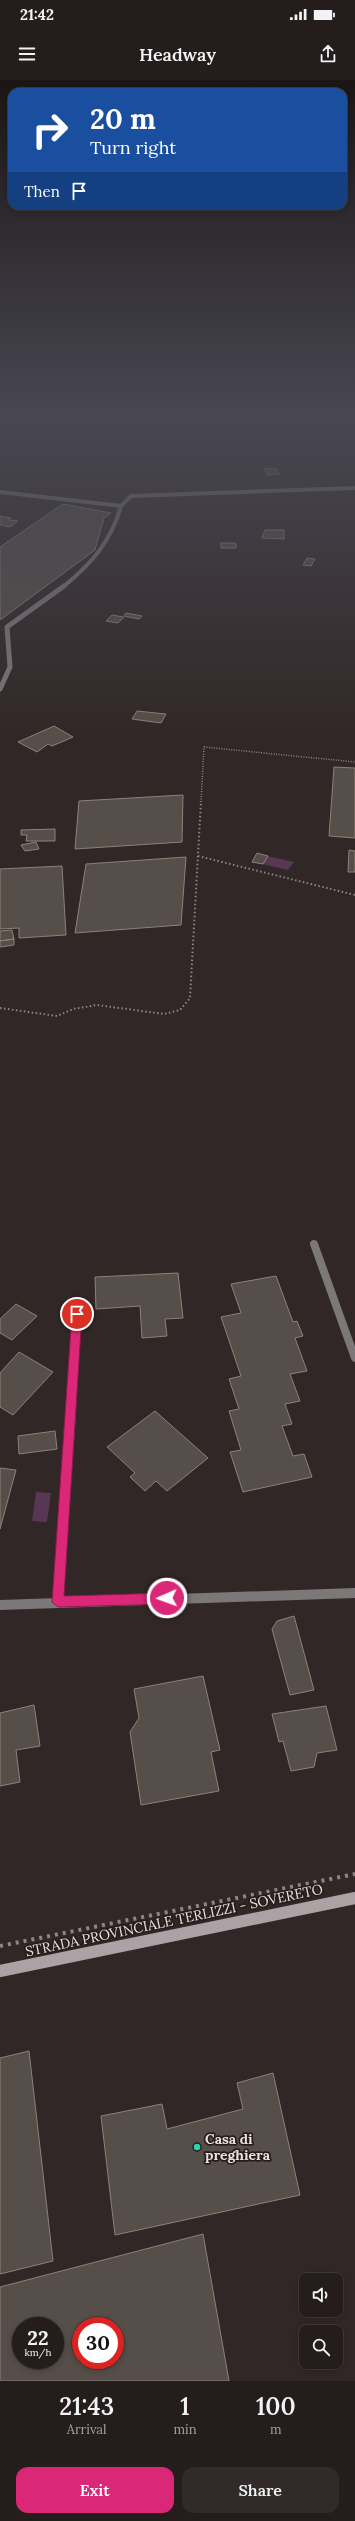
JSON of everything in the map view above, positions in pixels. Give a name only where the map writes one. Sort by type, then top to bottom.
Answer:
[{"type":"main road","name":"STRADA PROVINCIALE TERLIZZI - SOVERETO","points":[[0,1971],[355,1898]]},
{"type":"street","points":[[0,689],[6,682],[12,660],[7,627],[92,561],[107,540],[116,523]]},
{"type":"street","points":[[314,1244],[355,1358]]},
{"type":"street","points":[[58,1602],[77,1314]]},
{"type":"street","points":[[0,1605],[355,1593]]},
{"type":"path","points":[[0,1008],[57,1016],[73,1009],[97,1005],[164,1014],[180,1010],[190,998],[204,747],[355,762]]},
{"type":"path","points":[[198,856],[355,895]]},
{"type":"path","points":[[0,1946],[355,1874]]},
{"type":"shaded area","points":[[267,856],[294,862],[288,870],[262,864]]},
{"type":"shaded area","points":[[36,1492],[51,1493],[47,1522],[32,1521]]},
{"type":"building","points":[[0,523],[15,523],[10,527],[0,525]]},
{"type":"building","points":[[35,523],[102,523],[95,550],[0,620],[0,547]]},
{"type":"building","points":[[265,530],[284,530],[284,539],[262,538]]},
{"type":"building","points":[[221,543],[236,543],[236,548],[221,548]]},
{"type":"building","points":[[307,558],[315,559],[311,566],[303,565]]},
{"type":"building","points":[[126,613],[142,616],[139,619],[124,616]]},
{"type":"building","points":[[112,615],[124,617],[118,623],[106,621]]},
{"type":"building","points":[[137,711],[166,714],[161,723],[132,719]]},
{"type":"building","points":[[54,726],[73,737],[52,746],[48,744],[37,752],[18,742]]},
{"type":"building","points":[[334,767],[355,768],[355,838],[329,836]]},
{"type":"building","points":[[183,795],[182,842],[75,849],[79,801]]},
{"type":"building","points":[[55,829],[55,841],[26,841],[27,835],[21,835],[21,830]]},
{"type":"building","points":[[36,842],[39,849],[25,851],[21,845]]},
{"type":"building","points":[[349,850],[355,851],[355,872],[348,872]]},
{"type":"building","points":[[257,853],[268,856],[263,864],[252,862]]},
{"type":"building","points":[[186,857],[181,925],[75,933],[86,864]]},
{"type":"building","points":[[62,866],[66,935],[19,938],[19,928],[0,929],[0,869]]},
{"type":"building","points":[[12,930],[14,939],[0,941],[0,931]]},
{"type":"building","points":[[14,939],[14,945],[0,947],[0,941]]},
{"type":"building","points":[[178,1273],[183,1318],[165,1319],[167,1336],[142,1338],[140,1306],[96,1309],[95,1277]]},
{"type":"building","points":[[276,1276],[293,1322],[297,1321],[303,1336],[295,1338],[307,1371],[290,1374],[300,1401],[285,1404],[292,1424],[282,1426],[293,1456],[304,1454],[312,1477],[243,1492],[230,1452],[241,1450],[229,1411],[239,1409],[229,1379],[241,1376],[221,1317],[241,1313],[231,1284]]},
{"type":"building","points":[[16,1304],[37,1316],[12,1340],[0,1333],[0,1319]]},
{"type":"building","points":[[19,1352],[53,1372],[13,1415],[0,1407],[0,1373]]},
{"type":"building","points":[[155,1411],[208,1458],[167,1491],[156,1481],[145,1491],[130,1477],[135,1473],[107,1447]]},
{"type":"building","points":[[55,1431],[57,1449],[19,1454],[18,1436]]},
{"type":"building","points":[[0,1468],[16,1470],[0,1529]]},
{"type":"building","points":[[294,1616],[314,1690],[290,1695],[272,1629],[277,1621]]},
{"type":"building","points":[[203,1676],[220,1750],[211,1752],[219,1791],[141,1805],[130,1732],[139,1718],[134,1689]]},
{"type":"building","points":[[34,1705],[40,1746],[16,1750],[20,1782],[0,1786],[0,1713]]},
{"type":"building","points":[[326,1706],[337,1750],[317,1753],[314,1767],[291,1771],[283,1741],[279,1742],[272,1714]]},
{"type":"building","points":[[29,2051],[53,2261],[0,2274],[0,2058]]},
{"type":"building","name":"Casa di preghiera","points":[[273,2073],[300,2195],[115,2235],[101,2116],[162,2104],[167,2129],[243,2109],[237,2083]]},
{"type":"building","points":[[203,2234],[229,2381],[0,2381],[0,2287]]},
{"type":"place","name":"Casa di preghiera","points":[[197,2147]]},
{"type":"route","points":[[77,1314],[58,1602],[167,1598]]}]
